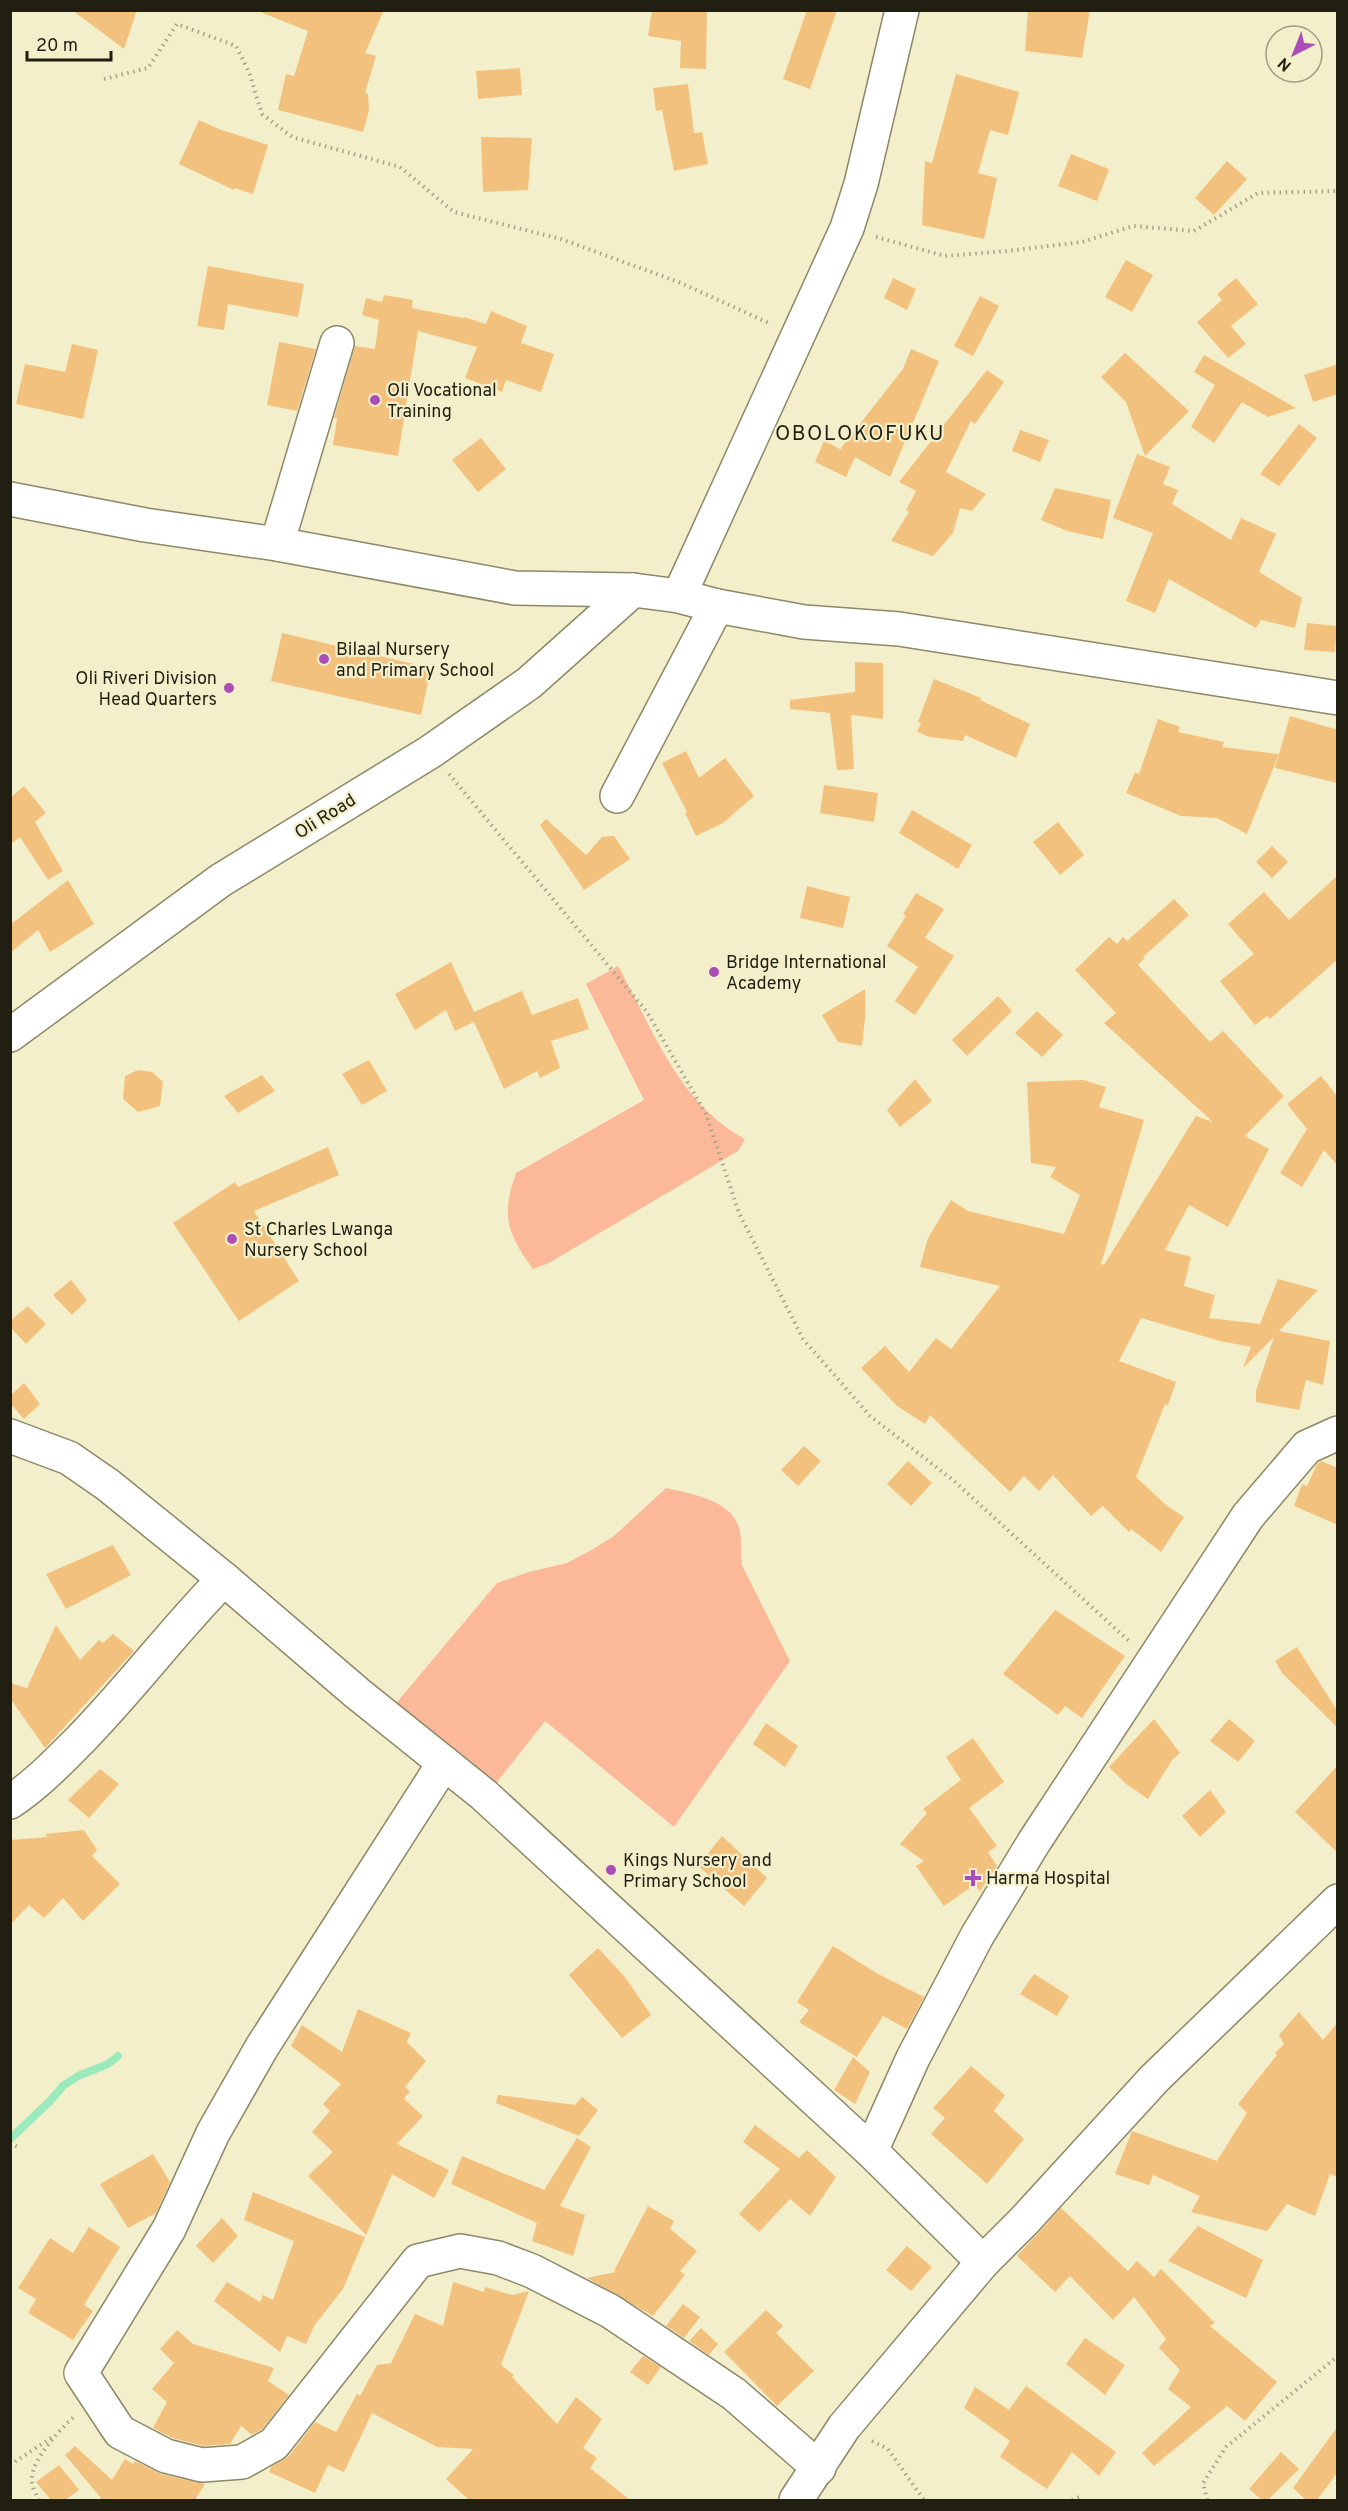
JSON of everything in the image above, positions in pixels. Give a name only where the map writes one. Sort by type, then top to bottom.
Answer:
[{"type":"street","points":[[679,596],[847,228],[861,183],[902,10]]},
{"type":"street","points":[[277,544],[337,343]]},
{"type":"street","points":[[10,499],[145,525],[277,544],[515,588],[633,590],[679,596],[717,606],[804,622],[899,629],[1338,698]]},
{"type":"street","name":"Oli Road","points":[[10,1035],[221,880],[430,752],[530,683],[633,590]]},
{"type":"street","points":[[617,796],[717,606]]},
{"type":"street","points":[[871,2151],[913,2058],[977,1936],[1034,1842],[1248,1516],[1307,1447],[1338,1433]]},
{"type":"street","points":[[10,1436],[69,1458],[108,1485],[357,1693],[484,1795],[871,2151],[983,2262]]},
{"type":"street","points":[[10,1802],[34,1786],[119,1700],[196,1608],[224,1580]]},
{"type":"street","points":[[444,1763],[262,2047],[213,2133],[169,2229],[81,2373],[120,2432],[166,2456],[202,2465],[242,2462],[274,2444],[418,2261],[460,2251],[498,2258],[532,2271],[610,2311],[734,2394],[819,2468]]},
{"type":"street","points":[[796,2500],[844,2427],[983,2262],[1024,2222],[1154,2079],[1338,1901]]},
{"type":"path","points":[[104,80],[148,68],[177,24],[236,46],[249,72],[262,114],[292,137],[400,168],[454,212],[572,243],[681,283],[796,336]]},
{"type":"path","points":[[847,228],[945,256],[1082,242],[1133,226],[1194,231],[1258,193],[1338,191]]},
{"type":"path","points":[[430,752],[647,1012],[706,1114],[739,1213],[803,1339],[870,1416],[953,1480],[1152,1663]]},
{"type":"path","points":[[10,2143],[20,2148]]},
{"type":"path","points":[[1207,2500],[1203,2483],[1226,2447],[1338,2356]]},
{"type":"path","points":[[10,2465],[57,2434],[85,2408],[81,2373]]},
{"type":"path","points":[[844,2427],[888,2449],[924,2500]]},
{"type":"path","points":[[39,2500],[32,2482],[33,2471],[57,2434]]},
{"type":"path","points":[[1072,2500],[1082,2496]]},
{"type":"shaded area","points":[[618,966],[656,1039],[685,1085],[702,1106],[722,1124],[745,1139],[738,1151],[549,1263],[533,1269],[517,1245],[509,1224],[509,1201],[516,1173],[644,1100],[586,984]]},
{"type":"shaded area","points":[[666,1488],[710,1500],[730,1512],[741,1536],[742,1565],[790,1661],[674,1827],[545,1721],[494,1786],[393,1707],[497,1583],[567,1563],[593,1549],[614,1536]]},
{"type":"building","points":[[72,10],[137,10],[124,49]]},
{"type":"building","points":[[260,10],[384,10],[365,53],[376,56],[365,93],[368,94],[369,110],[363,132],[278,110],[286,74],[294,76],[308,31],[260,12]]},
{"type":"building","points":[[652,10],[707,10],[706,69],[680,68],[681,41],[648,36]]},
{"type":"building","points":[[807,10],[837,10],[810,89],[783,79]]},
{"type":"building","points":[[1028,10],[1090,10],[1082,58],[1025,51]]},
{"type":"building","points":[[520,68],[522,95],[478,99],[476,71]]},
{"type":"building","points":[[956,74],[1019,92],[1008,135],[990,130],[978,173],[997,178],[984,239],[922,225],[925,161],[932,163]]},
{"type":"building","points":[[688,84],[694,133],[702,132],[708,164],[674,171],[662,110],[656,111],[653,88]]},
{"type":"building","points":[[199,120],[268,145],[253,194],[234,188],[234,190],[179,164]]},
{"type":"building","points":[[481,137],[532,138],[528,190],[483,192]]},
{"type":"building","points":[[1071,154],[1109,169],[1097,201],[1058,186]]},
{"type":"building","points":[[1227,161],[1247,179],[1214,215],[1195,198]]},
{"type":"building","points":[[1126,260],[1153,275],[1132,312],[1105,297]]},
{"type":"building","points":[[208,266],[304,284],[298,317],[228,304],[224,330],[197,326]]},
{"type":"building","points":[[893,278],[916,289],[907,310],[884,298]]},
{"type":"building","points":[[1236,278],[1258,304],[1231,326],[1246,344],[1228,358],[1197,322],[1222,300],[1217,294]]},
{"type":"building","points":[[384,295],[413,300],[412,308],[464,317],[486,324],[491,311],[527,326],[521,343],[554,354],[541,392],[506,380],[502,392],[465,378],[477,347],[418,331],[398,456],[333,445],[337,418],[334,418],[355,346],[375,349],[379,320],[362,315],[366,298],[382,302]]},
{"type":"building","points":[[980,296],[999,306],[973,356],[954,346]]},
{"type":"building","points":[[279,342],[316,349],[297,411],[267,405]]},
{"type":"building","points":[[72,344],[98,350],[83,419],[16,404],[25,364],[65,372]]},
{"type":"building","points":[[911,349],[939,361],[890,477],[855,457],[846,477],[815,462],[824,441],[844,451],[841,448],[903,369]]},
{"type":"building","points":[[1125,353],[1189,411],[1145,456],[1126,402],[1101,377]]},
{"type":"building","points":[[1204,355],[1296,408],[1268,417],[1242,402],[1214,443],[1191,427],[1215,385],[1194,372]]},
{"type":"building","points":[[1338,364],[1338,394],[1313,402],[1304,375]]},
{"type":"building","points":[[987,370],[1004,382],[975,424],[971,421],[946,472],[986,494],[972,511],[960,508],[953,533],[933,556],[891,541],[909,512],[906,510],[916,491],[899,482]]},
{"type":"building","points":[[1299,424],[1317,438],[1279,486],[1260,474]]},
{"type":"building","points":[[1020,430],[1049,440],[1040,462],[1012,451]]},
{"type":"building","points":[[481,438],[506,469],[478,492],[452,460]]},
{"type":"building","points":[[1137,454],[1170,467],[1163,484],[1178,490],[1172,504],[1231,540],[1241,518],[1276,534],[1259,572],[1302,598],[1295,628],[1261,620],[1256,628],[1169,579],[1155,613],[1126,601],[1153,533],[1113,518]]},
{"type":"building","points":[[1055,488],[1111,500],[1103,539],[1067,531],[1041,520]]},
{"type":"building","points":[[1307,623],[1337,626],[1335,652],[1304,650]]},
{"type":"building","points":[[282,633],[431,668],[421,715],[271,681]]},
{"type":"building","points":[[855,662],[883,663],[883,719],[851,715],[854,769],[837,770],[830,713],[790,709],[790,700],[855,692]]},
{"type":"building","points":[[934,679],[981,698],[980,700],[1030,724],[1016,758],[965,735],[963,741],[930,737],[917,732],[921,723],[918,722]]},
{"type":"building","points":[[1290,716],[1338,730],[1338,783],[1275,768]]},
{"type":"building","points":[[1158,719],[1180,727],[1178,732],[1224,742],[1222,747],[1279,754],[1247,834],[1217,818],[1181,816],[1126,793],[1135,772],[1139,774]]},
{"type":"building","points":[[686,751],[699,778],[725,758],[754,796],[723,823],[696,836],[685,813],[687,812],[662,763]]},
{"type":"building","points":[[824,785],[878,793],[874,822],[820,813]]},
{"type":"building","points":[[24,786],[46,813],[35,822],[63,871],[48,880],[20,837],[10,845],[10,798]]},
{"type":"building","points":[[912,810],[972,845],[958,869],[899,833]]},
{"type":"building","points":[[546,819],[586,855],[602,837],[614,836],[630,859],[584,890],[540,825]]},
{"type":"building","points":[[1058,822],[1084,855],[1060,875],[1033,842]]},
{"type":"building","points":[[1272,846],[1288,862],[1272,878],[1256,862]]},
{"type":"building","points":[[1338,875],[1338,959],[1270,1019],[1267,1016],[1255,1025],[1220,981],[1254,954],[1228,924],[1264,892],[1289,920]]},
{"type":"building","points":[[68,880],[94,924],[50,952],[38,930],[10,953],[10,925]]},
{"type":"building","points":[[807,886],[850,897],[843,928],[800,918]]},
{"type":"building","points":[[916,893],[944,909],[925,938],[954,956],[915,1015],[895,1001],[918,967],[887,946],[906,916],[903,914]]},
{"type":"building","points":[[1174,899],[1189,915],[1143,957],[1145,958],[1138,965],[1210,1042],[1223,1031],[1284,1096],[1245,1136],[1269,1149],[1228,1227],[1189,1205],[1165,1250],[1191,1257],[1184,1286],[1215,1295],[1209,1318],[1260,1324],[1278,1279],[1318,1290],[1279,1331],[1330,1341],[1323,1385],[1306,1380],[1299,1410],[1256,1402],[1256,1391],[1274,1337],[1243,1368],[1251,1347],[1220,1341],[1141,1318],[1119,1361],[1176,1382],[1136,1477],[1166,1505],[1184,1517],[1161,1552],[1131,1529],[1129,1532],[1103,1506],[1091,1516],[1053,1475],[1039,1491],[1024,1476],[1010,1492],[930,1415],[925,1424],[897,1406],[861,1368],[885,1346],[909,1372],[936,1338],[951,1349],[1000,1286],[920,1267],[928,1238],[951,1200],[968,1211],[1064,1234],[1080,1195],[1050,1177],[1056,1167],[1031,1163],[1027,1082],[1083,1080],[1106,1087],[1099,1107],[1144,1120],[1101,1264],[1104,1265],[1196,1116],[1213,1122],[1104,1023],[1116,1013],[1075,970],[1109,937],[1117,944],[1123,937],[1127,941]]},
{"type":"building","points":[[451,962],[474,1012],[522,991],[532,1015],[578,998],[589,1029],[551,1041],[560,1068],[540,1078],[537,1071],[504,1089],[474,1022],[455,1031],[446,1010],[415,1030],[395,994]]},
{"type":"building","points":[[865,989],[862,1046],[838,1042],[822,1015]]},
{"type":"building","points":[[998,996],[1012,1011],[967,1056],[952,1040]]},
{"type":"building","points":[[1037,1011],[1063,1035],[1042,1057],[1015,1033]]},
{"type":"building","points":[[369,1060],[387,1091],[362,1105],[342,1074]]},
{"type":"building","points":[[138,1070],[152,1072],[163,1082],[160,1106],[138,1112],[123,1099],[125,1076]]},
{"type":"building","points":[[262,1075],[275,1091],[238,1113],[224,1096]]},
{"type":"building","points":[[1321,1076],[1338,1097],[1338,1166],[1324,1150],[1302,1187],[1280,1173],[1307,1129],[1287,1104]]},
{"type":"building","points":[[915,1079],[932,1101],[900,1127],[887,1110]]},
{"type":"building","points":[[328,1147],[339,1175],[254,1211],[299,1281],[239,1321],[173,1223],[235,1182],[238,1187]]},
{"type":"building","points":[[71,1280],[87,1300],[72,1315],[53,1295]]},
{"type":"building","points":[[28,1306],[46,1324],[26,1344],[10,1327],[10,1321]]},
{"type":"building","points":[[24,1383],[40,1404],[24,1419],[10,1403],[10,1396]]},
{"type":"building","points":[[804,1446],[821,1461],[798,1486],[781,1470]]},
{"type":"building","points":[[908,1461],[932,1483],[911,1506],[887,1484]]},
{"type":"building","points":[[1321,1461],[1338,1468],[1338,1525],[1294,1506],[1302,1484],[1307,1486],[1317,1464]]},
{"type":"building","points":[[113,1545],[131,1575],[66,1609],[46,1574]]},
{"type":"building","points":[[1055,1610],[1125,1656],[1082,1718],[1065,1706],[1058,1715],[1003,1674]]},
{"type":"building","points":[[56,1625],[80,1660],[99,1640],[103,1643],[113,1634],[134,1651],[45,1748],[10,1698],[10,1683],[27,1688]]},
{"type":"building","points":[[1297,1647],[1338,1712],[1337,1727],[1282,1673],[1275,1661]]},
{"type":"building","points":[[1154,1719],[1180,1753],[1172,1760],[1148,1799],[1126,1784],[1109,1767]]},
{"type":"building","points":[[1229,1719],[1255,1741],[1238,1762],[1210,1741]]},
{"type":"building","points":[[766,1723],[798,1746],[785,1767],[753,1744]]},
{"type":"building","points":[[973,1738],[1004,1782],[969,1808],[997,1846],[988,1852],[997,1866],[980,1891],[974,1885],[944,1906],[916,1866],[924,1861],[900,1844],[927,1813],[923,1809],[961,1780],[946,1757]]},
{"type":"building","points":[[1338,1765],[1338,1853],[1295,1812]]},
{"type":"building","points":[[100,1769],[119,1784],[89,1818],[68,1800]]},
{"type":"building","points":[[1210,1790],[1226,1812],[1200,1837],[1182,1816]]},
{"type":"building","points":[[84,1830],[97,1850],[92,1856],[120,1884],[83,1921],[63,1898],[44,1918],[29,1905],[10,1925],[10,1840],[48,1837],[45,1834]]},
{"type":"building","points":[[722,1836],[767,1878],[744,1906],[698,1866]]},
{"type":"building","points":[[833,1946],[878,1974],[924,1997],[907,2029],[883,2016],[857,2057],[799,2022],[809,2010],[797,2002]]},
{"type":"building","points":[[598,1948],[625,1977],[651,2015],[622,2038],[569,1975]]},
{"type":"building","points":[[1034,1974],[1069,1996],[1057,2016],[1020,1994]]},
{"type":"building","points":[[358,2009],[411,2033],[407,2042],[426,2061],[405,2087],[410,2091],[404,2099],[423,2116],[397,2144],[449,2170],[434,2198],[392,2174],[366,2235],[308,2176],[333,2152],[312,2132],[330,2111],[323,2104],[341,2084],[291,2046],[302,2025],[342,2052]]},
{"type":"building","points":[[1299,2012],[1323,2040],[1338,2022],[1338,2177],[1330,2174],[1315,2216],[1287,2204],[1267,2231],[1191,2212],[1200,2196],[1153,2175],[1149,2185],[1115,2174],[1132,2131],[1217,2161],[1247,2113],[1238,2104],[1277,2055],[1275,2053],[1284,2044],[1279,2035]]},
{"type":"building","points":[[853,2057],[870,2072],[855,2104],[834,2090]]},
{"type":"building","points":[[971,2066],[1005,2095],[994,2111],[1024,2139],[987,2184],[931,2134],[945,2118],[933,2108]]},
{"type":"building","points":[[498,2095],[575,2105],[582,2097],[598,2110],[579,2136],[496,2103]]},
{"type":"building","points":[[755,2125],[799,2158],[807,2150],[836,2177],[810,2216],[790,2199],[759,2232],[739,2214],[780,2169],[743,2142]]},
{"type":"building","points":[[577,2138],[591,2147],[560,2206],[585,2215],[573,2256],[532,2241],[537,2223],[451,2184],[462,2156],[544,2190]]},
{"type":"building","points":[[153,2154],[170,2182],[156,2213],[128,2228],[100,2184]]},
{"type":"building","points":[[253,2192],[365,2237],[343,2289],[314,2326],[306,2344],[287,2336],[280,2352],[214,2301],[227,2282],[260,2302],[263,2295],[273,2300],[294,2241],[244,2220]]},
{"type":"building","points":[[648,2206],[674,2221],[670,2229],[697,2251],[680,2271],[685,2275],[653,2316],[587,2278],[616,2272],[614,2271]]},
{"type":"building","points":[[1061,2208],[1128,2271],[1137,2261],[1154,2277],[1161,2269],[1215,2323],[1210,2326],[1277,2382],[1245,2421],[1227,2406],[1154,2466],[1142,2453],[1191,2407],[1168,2389],[1180,2370],[1159,2348],[1166,2339],[1134,2297],[1113,2320],[1070,2276],[1055,2292],[1017,2256]]},
{"type":"building","points":[[222,2218],[238,2236],[213,2263],[196,2246]]},
{"type":"building","points":[[1198,2226],[1263,2260],[1246,2298],[1168,2261]]},
{"type":"building","points":[[89,2227],[120,2247],[84,2305],[93,2311],[73,2340],[28,2313],[36,2299],[18,2288],[50,2238],[73,2253]]},
{"type":"building","points":[[907,2246],[932,2267],[911,2291],[886,2270]]},
{"type":"building","points":[[453,2282],[484,2292],[485,2287],[512,2295],[529,2291],[501,2365],[514,2375],[512,2377],[557,2424],[576,2397],[602,2419],[583,2448],[597,2458],[590,2468],[630,2500],[469,2500],[446,2479],[473,2449],[437,2447],[372,2413],[344,2472],[328,2465],[315,2493],[269,2472],[271,2467],[289,2456],[315,2422],[336,2432],[357,2394],[360,2396],[377,2365],[391,2363],[415,2314],[443,2326]]},
{"type":"building","points":[[683,2304],[700,2317],[684,2338],[666,2326]]},
{"type":"building","points":[[766,2310],[783,2326],[776,2333],[814,2371],[777,2406],[724,2352]]},
{"type":"building","points":[[701,2328],[718,2344],[709,2355],[689,2341]]},
{"type":"building","points":[[177,2330],[193,2344],[274,2368],[268,2381],[289,2395],[262,2429],[252,2435],[241,2426],[230,2444],[204,2446],[173,2438],[153,2428],[167,2402],[152,2389],[174,2363],[160,2349]]},
{"type":"building","points":[[1085,2338],[1125,2365],[1105,2395],[1066,2364]]},
{"type":"building","points":[[643,2356],[661,2367],[648,2385],[630,2372]]},
{"type":"building","points":[[1026,2386],[1116,2452],[1099,2476],[1072,2452],[1047,2489],[1000,2457],[1010,2441],[964,2408],[975,2387],[1009,2410]]},
{"type":"building","points":[[1338,2426],[1338,2472],[1317,2500],[1306,2500],[1293,2488]]},
{"type":"building","points":[[75,2446],[112,2480],[125,2459],[133,2464],[135,2461],[161,2474],[205,2484],[195,2500],[99,2500],[101,2498],[65,2455]]},
{"type":"building","points":[[1281,2452],[1299,2469],[1268,2500],[1262,2500],[1249,2489]]},
{"type":"building","points":[[59,2465],[79,2490],[65,2500],[51,2500],[36,2482]]},
{"type":"waterway","points":[[10,2139],[63,2086],[78,2076],[108,2064],[118,2056]]},
{"type":"place","name":"Oli Vocational Training","points":[[375,400]]},
{"type":"place","name":"Bilaal Nursery and Primary School","points":[[324,659]]},
{"type":"place","name":"Oli Riveri Division Head Quarters","points":[[229,688]]},
{"type":"place","name":"Bridge International Academy","points":[[714,972]]},
{"type":"place","name":"St Charles Lwanga Nursery School","points":[[232,1239]]},
{"type":"place","name":"Kings Nursery and Primary School","points":[[611,1870]]},
{"type":"place","name":"Harma Hospital","points":[[973,1878]]},
{"type":"district","name":"OBOLOKOFUKU","points":[[860,433]]}]
